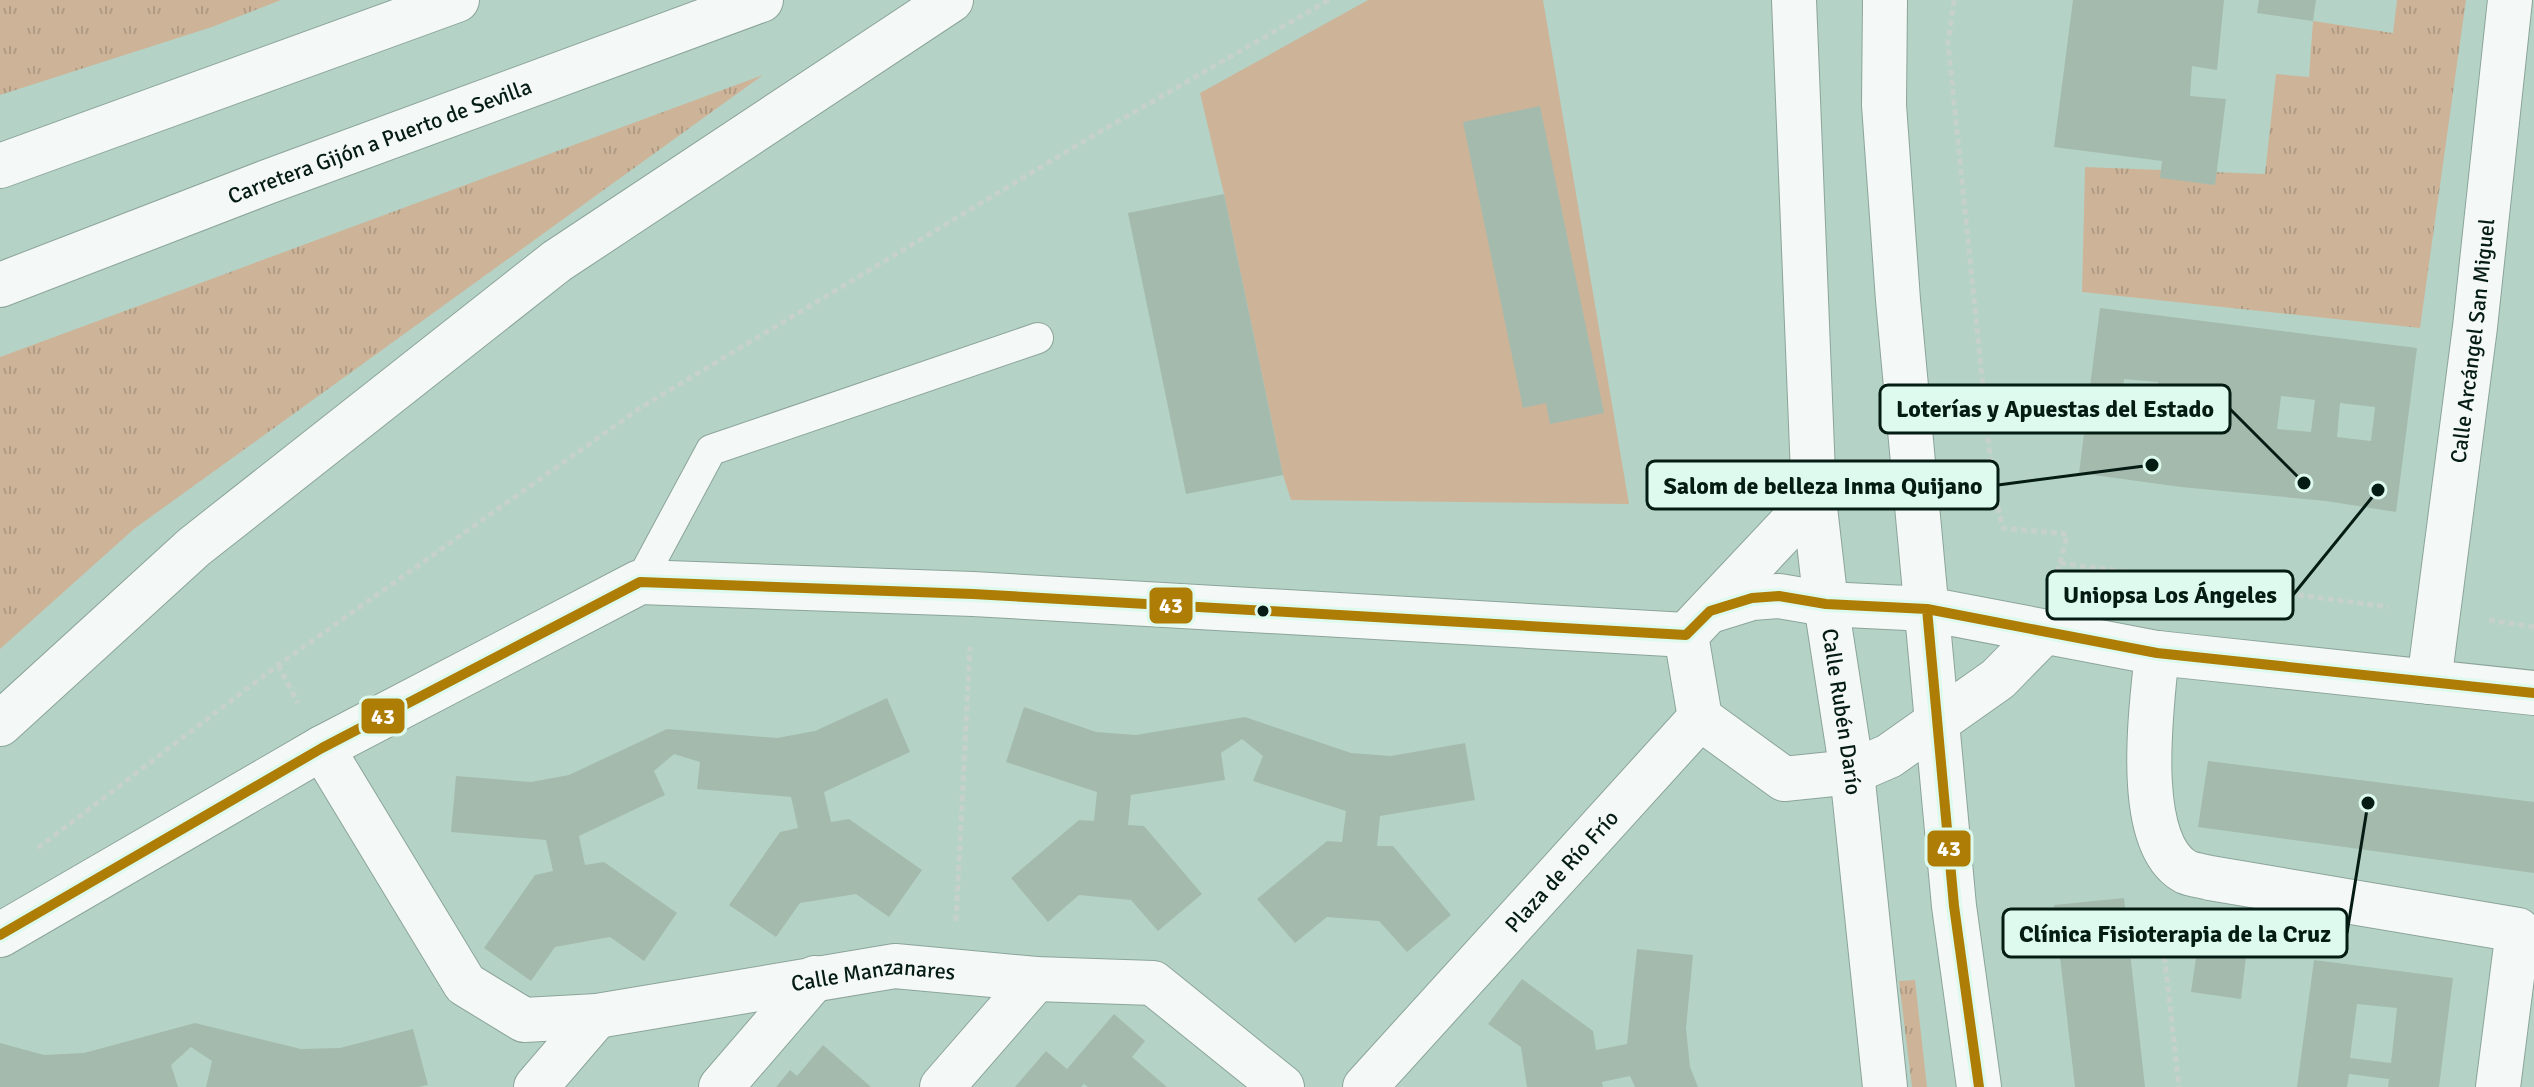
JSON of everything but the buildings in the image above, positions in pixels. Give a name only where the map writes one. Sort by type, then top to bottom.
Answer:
[{"type":"main road","points":[[0,166],[457,0]]},
{"type":"main road","name":"Carretera Gijón a Puerto de Sevilla","points":[[0,285],[267,182],[761,0]]},
{"type":"main road","points":[[0,724],[194,547],[557,261],[951,0]]},
{"type":"main road","name":"Calle Rubén Darío","points":[[1794,0],[1814,499],[1826,604],[1852,772],[1885,1087]]},
{"type":"main road","points":[[1885,0],[1885,120],[1898,300],[1954,906],[1979,1087]]},
{"type":"main road","name":"Calle Arcángel San Miguel","points":[[2429,682],[2475,327],[2510,0]]},
{"type":"main road","points":[[1814,499],[1698,623],[1700,718],[1784,779],[1852,772],[1889,756],[1998,679],[2044,632]]},
{"type":"main road","points":[[0,935],[322,748],[640,582],[1698,623],[1752,598],[1779,596],[1826,604],[1927,609],[2157,653],[2534,693]]},
{"type":"main road","points":[[2157,653],[2149,727],[2149,787],[2155,822],[2169,857],[2186,872],[2210,878],[2518,930],[2498,1087]]},
{"type":"main road","name":"Plaza de Río Frío","points":[[1365,1087],[1700,718]]},
{"type":"main road","name":"Calle Manzanares","points":[[322,748],[465,984],[524,1020],[597,1016],[895,966],[1036,979],[1153,983],[1282,1087]]},
{"type":"main road","points":[[721,1087],[815,978]]},
{"type":"main road","points":[[942,1087],[1036,979]]},
{"type":"main road","points":[[536,1087],[597,1016]]},
{"type":"lane","points":[[640,582],[711,450],[1038,338]]},
{"type":"path","points":[[38,849],[278,665],[640,408],[1096,134],[1329,0]]},
{"type":"path","points":[[1954,0],[1948,43],[1993,486],[2003,528],[2067,534],[2044,632]]},
{"type":"path","points":[[2060,563],[2393,608]]},
{"type":"path","points":[[954,972],[973,594]]},
{"type":"path","points":[[2480,619],[2534,627]]},
{"type":"path","points":[[2169,857],[2158,899],[2179,1087]]},
{"type":"green space","points":[[0,0],[281,0],[212,27],[0,95]]},
{"type":"green space","points":[[1368,0],[1543,0],[1629,504],[1291,500],[1200,93]]},
{"type":"green space","points":[[2397,0],[2466,0],[2420,328],[2082,292],[2085,167],[2265,174],[2276,74],[2309,77],[2313,21],[2393,33]]},
{"type":"green space","points":[[763,75],[134,529],[0,649],[0,357]]},
{"type":"green space","points":[[1915,980],[1927,1087],[1912,1087],[1899,981]]},
{"type":"transit line","name":"43","points":[[0,935],[322,748],[640,582],[973,594],[1686,635],[1710,611],[1752,598],[1779,596],[1826,604],[1927,609],[2157,653],[2534,693]]},
{"type":"transit line","name":"43","points":[[1927,609],[1954,906],[1979,1087]]},
{"type":"place","name":"Salom de belleza Inma Quijano","points":[[2152,465]]},
{"type":"place","name":"Loterías y Apuestas del Estado","points":[[2304,483]]},
{"type":"place","name":"Uniopsa Los Ángeles","points":[[2378,490]]},
{"type":"place","name":"Clínica Fisioterapia de la Cruz","points":[[2368,803]]}]
